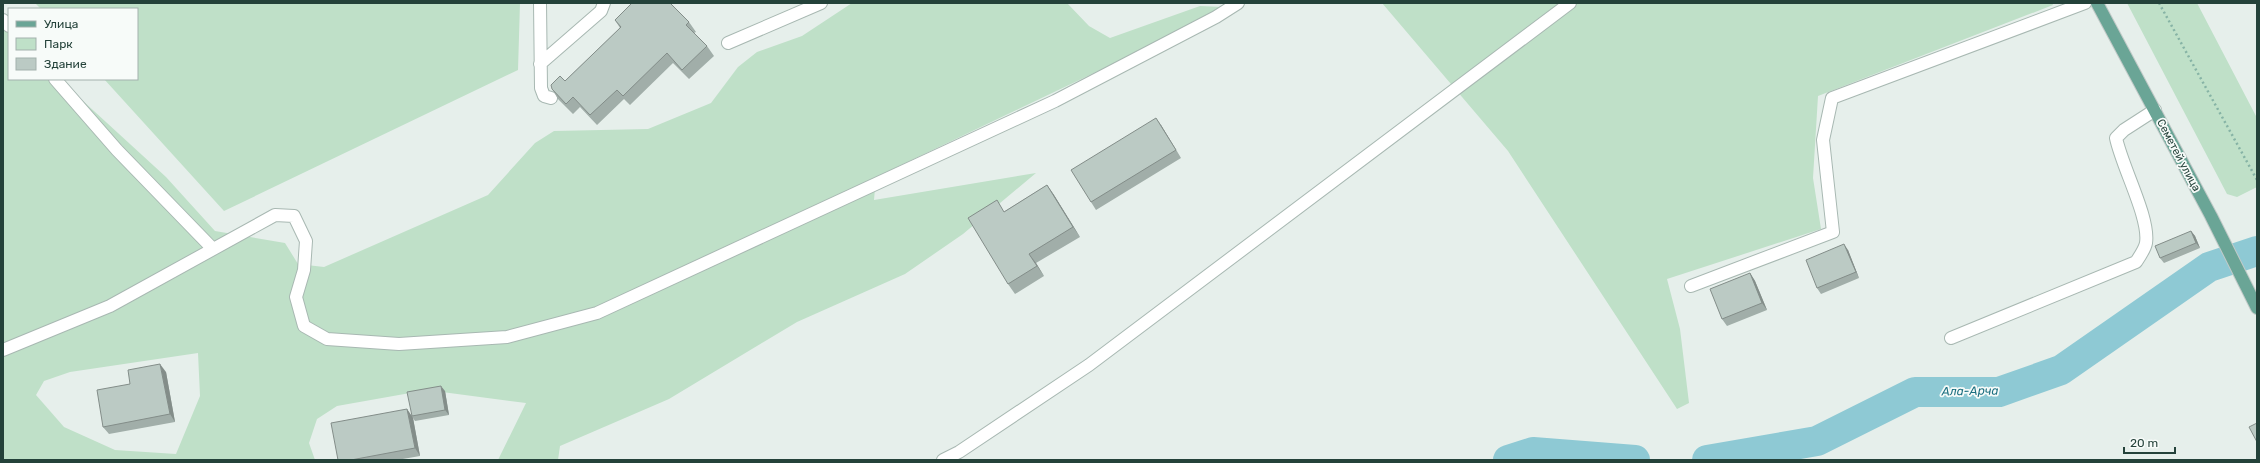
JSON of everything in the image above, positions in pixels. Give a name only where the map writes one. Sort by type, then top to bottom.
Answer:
[{"type":"main road","name":"Семетей улица","points":[[2097,3],[2211,216],[2257,308]]},
{"type":"street","points":[[540,3],[541,88],[544,96],[551,98]]},
{"type":"street","points":[[540,64],[601,11],[604,3]]},
{"type":"street","points":[[728,42],[821,3]]},
{"type":"street","points":[[3,350],[110,306],[275,215],[294,216],[306,241],[304,270],[296,297],[304,326],[327,339],[399,344],[507,337],[597,313],[1055,101],[1216,17],[1238,3]]},
{"type":"street","points":[[944,460],[959,452],[1089,365],[1570,3]]},
{"type":"street","points":[[1691,286],[1833,232],[1823,140],[1832,98],[2085,3]]},
{"type":"street","points":[[56,80],[117,150],[213,249]]},
{"type":"street","points":[[1951,338],[2136,262],[2146,244],[2147,228],[2119,153],[2116,138],[2124,130],[2154,110]]},
{"type":"path","points":[[2159,3],[2257,180]]},
{"type":"green space","points":[[35,3],[520,3],[518,70],[224,211],[105,80],[138,80],[138,8],[40,8]]},
{"type":"green space","points":[[852,3],[1067,3],[1089,26],[1110,38],[1200,6],[1223,7],[1205,20],[876,177],[874,200],[1036,173],[963,234],[905,274],[797,322],[669,399],[560,446],[558,460],[498,460],[526,403],[427,390],[337,406],[317,419],[309,443],[315,460],[3,460],[3,27],[8,32],[8,80],[60,80],[166,177],[215,231],[285,243],[298,264],[324,267],[488,195],[535,143],[554,131],[648,129],[711,103],[738,67],[757,52],[802,36]],"holes":[[[198,353],[200,396],[176,454],[115,450],[64,427],[36,395],[44,381],[70,372]]]},
{"type":"green space","points":[[1382,3],[2052,3],[2053,5],[1818,96],[1813,178],[1821,229],[1667,279],[1680,329],[1689,403],[1677,409],[1508,151]]},
{"type":"green space","points":[[2127,3],[2197,3],[2257,118],[2257,187],[2237,197],[2227,194]]},
{"type":"building","points":[[632,3],[670,3],[689,22],[686,25],[707,46],[682,70],[667,53],[623,96],[617,90],[590,115],[573,97],[566,104],[552,89],[551,85],[560,76],[565,81],[621,27],[615,20]]},
{"type":"building","points":[[1156,118],[1176,150],[1091,202],[1071,170]]},
{"type":"building","points":[[1047,185],[1073,227],[1029,254],[1037,266],[1008,284],[968,218],[997,200],[1004,212]]},
{"type":"building","points":[[2191,231],[2196,243],[2160,258],[2155,246]]},
{"type":"building","points":[[1844,244],[1856,272],[1817,288],[1806,260]]},
{"type":"building","points":[[1750,273],[1762,303],[1722,319],[1710,289]]},
{"type":"building","points":[[160,364],[170,414],[103,427],[97,390],[130,384],[128,370]]},
{"type":"building","points":[[441,386],[445,410],[412,416],[407,392]]},
{"type":"building","points":[[407,409],[415,448],[351,460],[338,460],[331,423]]},
{"type":"building","points":[[2257,423],[2257,442],[2249,427]]},
{"type":"waterway","name":"Ала-Арча","points":[[1707,460],[1817,441],[1915,392],[1999,392],[2061,370],[2209,267],[2257,251]]},
{"type":"waterway","name":"Ала-Арча","points":[[1508,460],[1533,452],[1635,460]]}]
